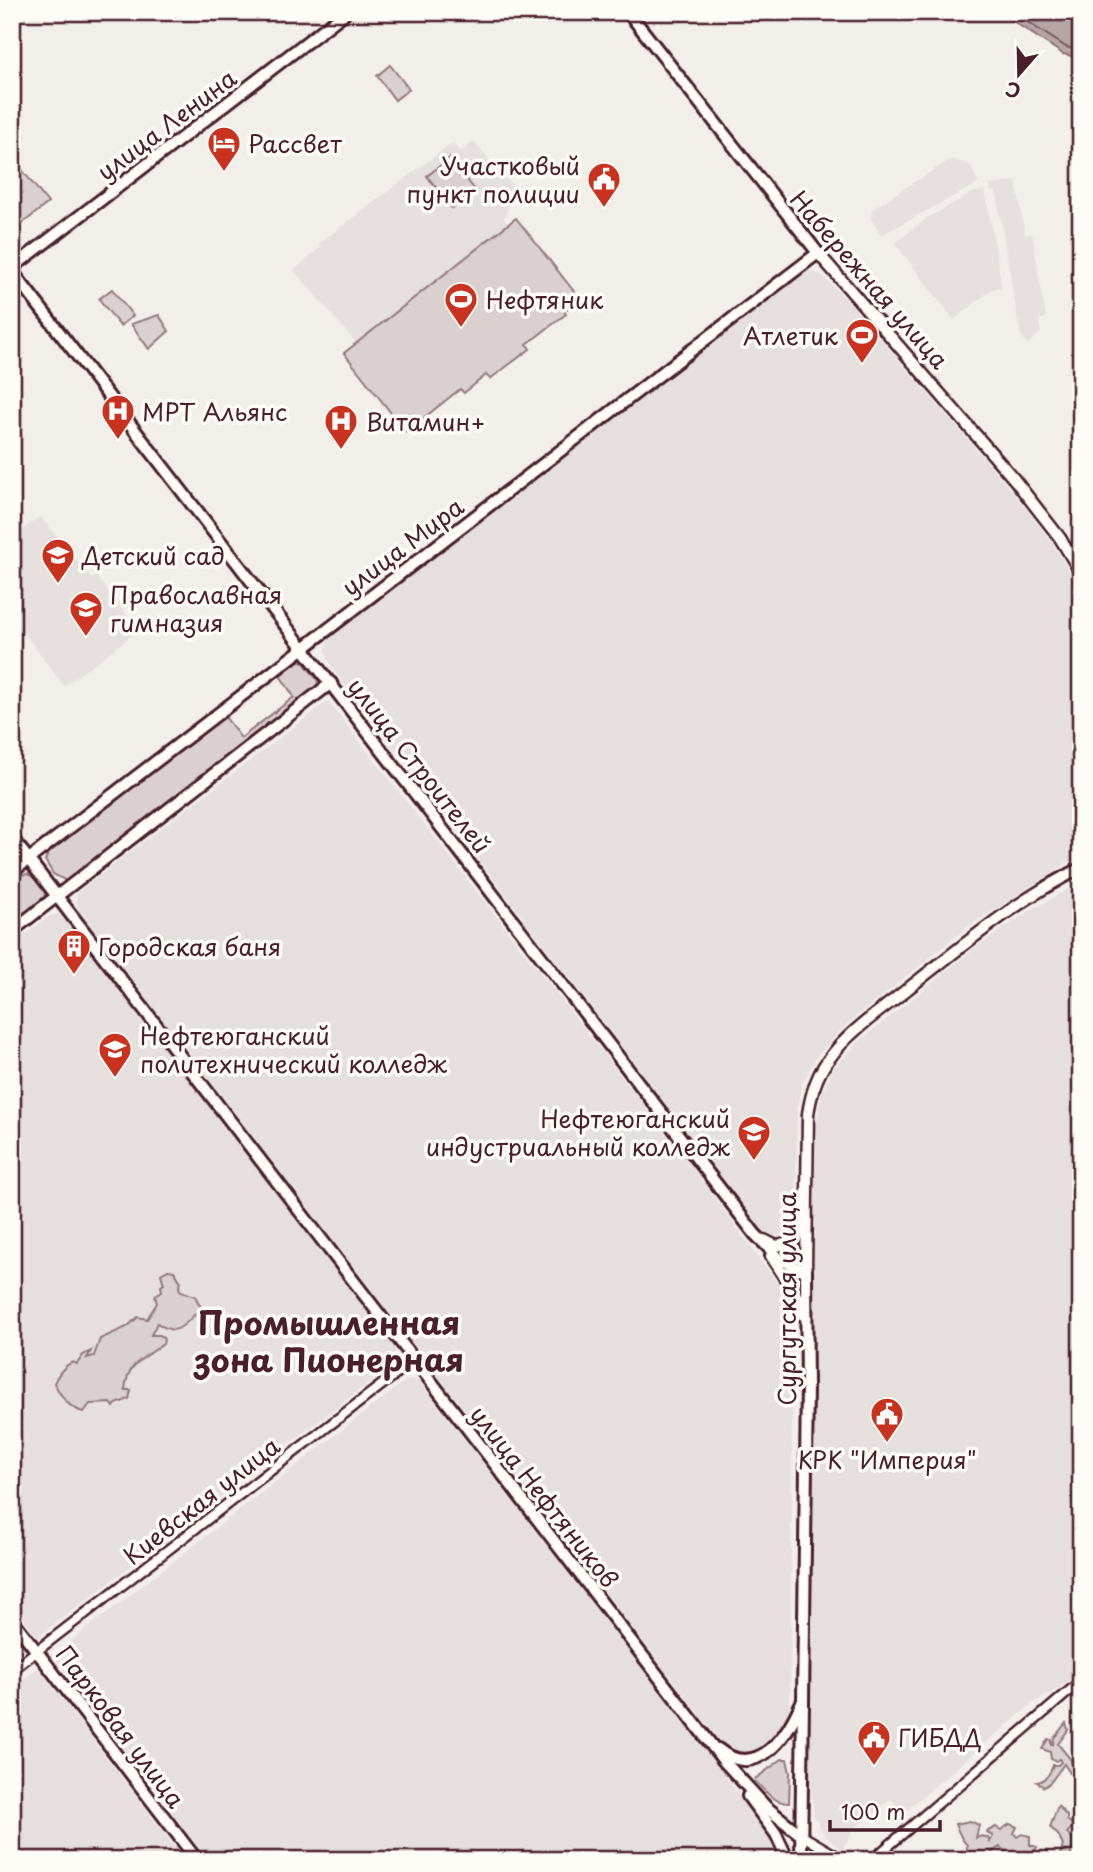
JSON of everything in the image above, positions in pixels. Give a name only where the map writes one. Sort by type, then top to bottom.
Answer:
[{"type":"main road","name":"улица Ленина","points":[[12,269],[345,12]]},
{"type":"main road","name":"Набережная улица","points":[[628,12],[818,253]]},
{"type":"main road","name":"улица Мира","points":[[12,872],[818,253]]},
{"type":"main road","name":"улица Строителей","points":[[12,269],[755,1234],[780,1259],[806,1272]]},
{"type":"main road","points":[[12,931],[331,683]]},
{"type":"main road","name":"улица Нефтяников","points":[[12,838],[723,1760],[766,1807],[801,1835]]},
{"type":"main road","points":[[755,1234],[795,1293],[806,1325]]},
{"type":"main road","name":"Сургутская улица","points":[[801,1860],[806,1272]]},
{"type":"main road","name":"Парковая улица","points":[[12,1619],[197,1860]]},
{"type":"main road","points":[[709,1741],[724,1754],[735,1759],[752,1759],[761,1755],[782,1738],[804,1698]]},
{"type":"main road","points":[[723,1760],[776,1834],[788,1860]]},
{"type":"street","name":"Набережная улица","points":[[818,253],[1014,479],[1060,538],[1081,573]]},
{"type":"street","name":"Сургутская улица","points":[[806,1272],[808,1114],[817,1079],[828,1059],[851,1035],[979,933],[1023,902],[1081,869]]},
{"type":"street","points":[[755,1234],[776,1245],[791,1243],[800,1232],[806,1211]]},
{"type":"street","name":"Киевская улица","points":[[12,1670],[414,1360]]},
{"type":"street","points":[[873,1860],[1081,1681]]},
{"type":"street","points":[[801,1835],[844,1860]]},
{"type":"shaded area","points":[[390,65],[409,89],[395,100],[377,76]]},
{"type":"shaded area","points":[[474,142],[515,188],[504,219],[508,224],[356,343],[294,270],[320,248],[318,244],[452,143],[460,152]]},
{"type":"shaded area","points":[[12,157],[48,203],[12,232]]},
{"type":"shaded area","points":[[450,158],[475,190],[452,208],[427,176]]},
{"type":"shaded area","points":[[951,159],[970,165],[979,183],[881,235],[871,219],[872,209]]},
{"type":"shaded area","points":[[1016,181],[1025,235],[1032,234],[1046,318],[1039,319],[1041,332],[1027,345],[1020,333],[996,191],[991,192],[990,185]]},
{"type":"shaded area","points":[[985,190],[1002,287],[992,289],[954,320],[895,243],[927,218],[974,192]]},
{"type":"shaded area","name":"Нефтяник","points":[[516,218],[580,299],[564,311],[566,314],[527,344],[530,349],[490,379],[486,375],[464,393],[460,389],[406,432],[344,353]]},
{"type":"shaded area","points":[[807,270],[821,274],[846,299],[1018,498],[1052,543],[1073,578],[1081,602],[1081,857],[1067,863],[965,929],[846,1025],[817,1056],[802,1084],[797,1108],[796,1211],[784,1235],[775,1236],[763,1231],[332,668],[325,651],[331,633]]},
{"type":"shaded area","points":[[112,289],[133,316],[120,326],[99,299]]},
{"type":"shaded area","points":[[159,315],[169,331],[149,349],[131,324]]},
{"type":"shaded area","points":[[40,516],[92,579],[96,576],[139,630],[64,686],[12,617],[12,538]]},
{"type":"shaded area","points":[[299,660],[318,680],[311,693],[73,879],[66,881],[53,874],[45,860],[52,848],[221,718],[226,718],[241,738],[294,697],[279,674]]},
{"type":"shaded area","points":[[328,701],[692,1167],[786,1295],[793,1319],[790,1711],[779,1733],[760,1749],[746,1754],[727,1750],[77,908],[78,892]]},
{"type":"shaded area","points":[[28,874],[41,885],[45,893],[44,901],[12,926],[12,880]]},
{"type":"shaded area","points":[[1081,882],[1081,1670],[1064,1685],[1032,1704],[903,1813],[891,1799],[855,1828],[842,1850],[824,1835],[814,1815],[810,1780],[816,1126],[822,1093],[834,1067],[861,1040],[979,945],[1026,913]]},
{"type":"shaded area","points":[[58,914],[65,919],[394,1347],[397,1356],[393,1364],[38,1637],[12,1603],[12,944],[50,916]]},
{"type":"shaded area","points":[[168,1270],[174,1271],[181,1282],[181,1291],[195,1296],[200,1306],[199,1311],[180,1328],[170,1329],[157,1323],[151,1335],[160,1335],[164,1339],[163,1344],[138,1362],[129,1373],[125,1390],[131,1390],[129,1399],[114,1407],[111,1403],[90,1404],[84,1412],[74,1408],[54,1383],[59,1374],[70,1363],[77,1364],[83,1355],[91,1351],[87,1358],[94,1356],[100,1339],[127,1327],[138,1317],[147,1319],[157,1303],[155,1296],[162,1291],[161,1286],[164,1284],[161,1274]]},
{"type":"shaded area","points":[[412,1379],[420,1382],[776,1842],[783,1860],[208,1860],[53,1655],[405,1381]]},
{"type":"shaded area","points":[[38,1668],[185,1860],[12,1860],[12,1688]]},
{"type":"shaded area","points":[[1066,1723],[1068,1730],[1058,1744],[1081,1778],[1072,1776],[1064,1764],[1044,1787],[1037,1782],[1047,1776],[1053,1765],[1061,1762],[1059,1759],[1051,1759],[1050,1752],[1042,1749],[1048,1739],[1053,1745],[1054,1738]]},
{"type":"shaded area","points":[[782,1759],[787,1759],[790,1773],[789,1803],[774,1799],[755,1781]]},
{"type":"shaded area","points":[[1058,1806],[1067,1816],[1067,1820],[1074,1825],[1067,1833],[1074,1843],[1074,1850],[1070,1852],[1072,1856],[1065,1856],[1062,1860],[1058,1860],[1063,1846],[1059,1836],[1050,1827]]},
{"type":"shaded area","points":[[970,1821],[979,1825],[976,1838],[982,1836],[990,1842],[993,1836],[987,1833],[988,1831],[996,1827],[1001,1830],[1010,1824],[1017,1827],[1014,1833],[1017,1837],[1022,1834],[1030,1836],[1030,1845],[1037,1847],[1034,1852],[1041,1859],[1049,1860],[1004,1860],[1003,1856],[1007,1853],[1000,1847],[992,1852],[995,1860],[983,1860],[981,1857],[972,1860],[955,1824]]},
{"type":"water","points":[[999,12],[1081,12],[1081,58],[1063,54]]},
{"type":"place","name":"Рассвет","points":[[224,173]]},
{"type":"place","name":"Участковый пункт полиции","points":[[604,209]]},
{"type":"place","name":"Нефтяник","points":[[461,329]]},
{"type":"place","name":"Атлетик","points":[[862,365]]},
{"type":"place","name":"МРТ Альянс","points":[[118,441]]},
{"type":"place","name":"Витамин+","points":[[341,451]]},
{"type":"place","name":"Детский сад","points":[[58,585]]},
{"type":"place","name":"Православная гимназия","points":[[86,638]]},
{"type":"place","name":"Городская баня","points":[[74,976]]},
{"type":"place","name":"Нефтеюганский политехнический колледж","points":[[115,1079]]},
{"type":"place","name":"Нефтеюганский индустриальный колледж","points":[[754,1162]]},
{"type":"place","name":"КРК \"Империя\"","points":[[887,1444]]},
{"type":"place","name":"ГИБДД","points":[[874,1767]]},
{"type":"district","name":"Промышленная зона Пионерная","points":[[329,1340]]}]
